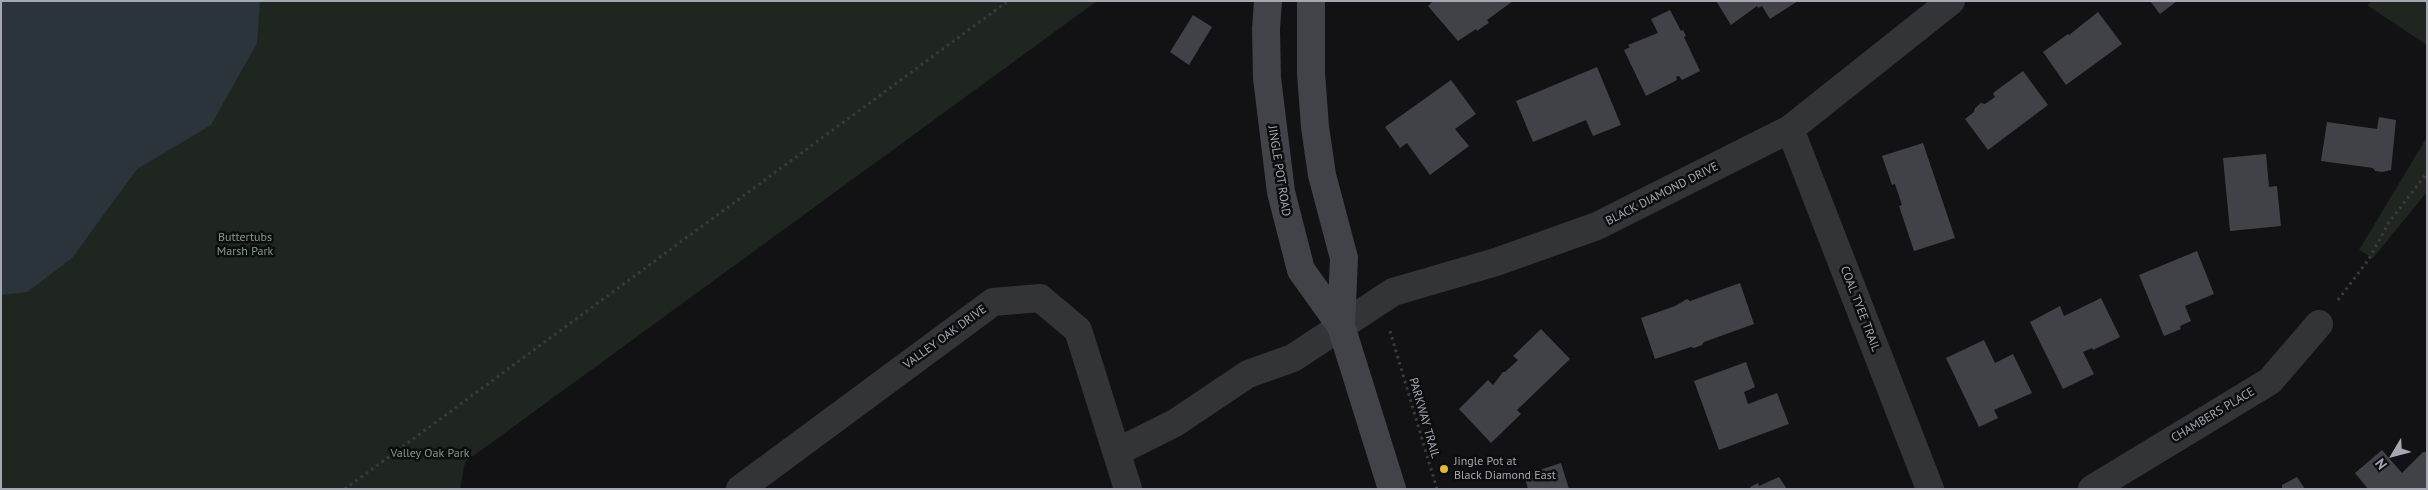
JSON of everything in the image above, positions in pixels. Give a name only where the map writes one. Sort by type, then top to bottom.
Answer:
[{"type":"main road","name":"JINGLE POT ROAD","points":[[1268,1],[1267,78],[1281,192],[1301,270],[1341,326],[1392,489]]},
{"type":"main road","name":"JINGLE POT ROAD","points":[[1312,1],[1311,73],[1315,127],[1322,175],[1344,258],[1341,326]]},
{"type":"street","name":"BLACK DIAMOND DRIVE","points":[[1341,326],[1393,292],[1496,262],[1598,226],[1790,129],[1951,1]]},
{"type":"street","name":"COAL TYEE TRAIL","points":[[1790,129],[1930,489]]},
{"type":"street","name":"VALLEY OAK DRIVE","points":[[740,489],[774,477],[993,302],[1040,298],[1078,330],[1128,489]]},
{"type":"street","name":"CHAMBERS PLACE","points":[[2092,489],[2270,381],[2319,324]]},
{"type":"street","points":[[1117,452],[1174,423],[1248,374],[1293,358],[1341,326]]},
{"type":"path","points":[[345,489],[1008,1]]},
{"type":"path","points":[[2319,324],[2369,259],[2389,222],[2427,172]]},
{"type":"path","name":"PARKWAY TRAIL","points":[[1396,351],[1437,489]]},
{"type":"green space","name":"Buttertubs Marsh Park","points":[[1,1],[1097,1],[465,462],[460,489],[1,489]]},
{"type":"green space","points":[[2373,1],[2427,1],[2427,45],[2367,5]]},
{"type":"green space","points":[[2427,137],[2427,192],[2373,258],[2359,250]]},
{"type":"shaded area","points":[[1,1],[260,1],[257,43],[211,125],[137,169],[72,258],[27,292],[1,295]]},
{"type":"building","points":[[1433,1],[1513,1],[1487,20],[1489,23],[1458,41],[1428,6]]},
{"type":"building","points":[[1716,1],[1798,1],[1770,19],[1762,6],[1758,8],[1757,6],[1731,25]]},
{"type":"building","points":[[2150,1],[2177,1],[2160,14]]},
{"type":"building","points":[[1670,10],[1681,31],[1683,30],[1686,36],[1684,37],[1700,71],[1682,80],[1679,76],[1676,77],[1677,80],[1646,96],[1624,50],[1630,47],[1628,45],[1658,33],[1651,19]]},
{"type":"building","points":[[2098,12],[2122,44],[2066,85],[2043,52],[2069,35]]},
{"type":"building","points":[[1193,15],[1212,27],[1189,65],[1170,52]]},
{"type":"building","points":[[1597,67],[1621,125],[1593,136],[1586,120],[1533,142],[1516,101]]},
{"type":"building","points":[[2023,71],[2048,105],[1988,150],[1965,119],[1981,103],[1985,104],[1995,97],[1993,93]]},
{"type":"building","points":[[1451,80],[1476,114],[1455,129],[1469,146],[1430,175],[1407,143],[1400,148],[1385,127]]},
{"type":"building","points":[[2379,117],[2396,120],[2391,170],[2382,172],[2375,171],[2373,168],[2321,161],[2327,122],[2377,129]]},
{"type":"building","points":[[1923,143],[1955,238],[1914,251],[1899,206],[1902,205],[1895,184],[1892,185],[1882,156]]},
{"type":"building","points":[[2266,154],[2269,187],[2277,186],[2281,226],[2230,231],[2223,158]]},
{"type":"building","points":[[2197,251],[2214,294],[2185,306],[2191,321],[2180,326],[2181,329],[2164,336],[2139,275]]},
{"type":"building","points":[[1740,283],[1754,324],[1704,342],[1702,345],[1694,348],[1691,347],[1655,359],[1641,318],[1675,306],[1687,299],[1690,301]]},
{"type":"building","points":[[2101,298],[2120,337],[2093,350],[2092,348],[2083,352],[2094,374],[2063,389],[2030,322],[2060,306],[2064,316]]},
{"type":"building","points":[[1541,329],[1570,359],[1517,410],[1521,414],[1491,443],[1459,409],[1488,380],[1493,385],[1503,372],[1518,360],[1513,356]]},
{"type":"building","points":[[1984,340],[1995,363],[2013,354],[2032,393],[1994,410],[1998,418],[1979,427],[1946,358]]},
{"type":"building","points":[[1746,362],[1755,387],[1744,392],[1748,404],[1777,393],[1789,424],[1719,450],[1694,381]]},
{"type":"building","points":[[2382,450],[2402,473],[2423,452],[2427,452],[2427,489],[2368,489],[2355,473]]},
{"type":"building","points":[[1561,463],[1569,489],[1528,489],[1524,475]]},
{"type":"building","points":[[1779,477],[1787,489],[1751,489],[1750,487],[1758,483],[1759,486]]},
{"type":"building","points":[[2297,477],[2305,489],[2282,489],[2282,485]]},
{"type":"place","name":"Jingle Pot at Black Diamond East","points":[[1444,469]]},
{"type":"park label","name":"Valley Oak Park","points":[[430,454]]}]
